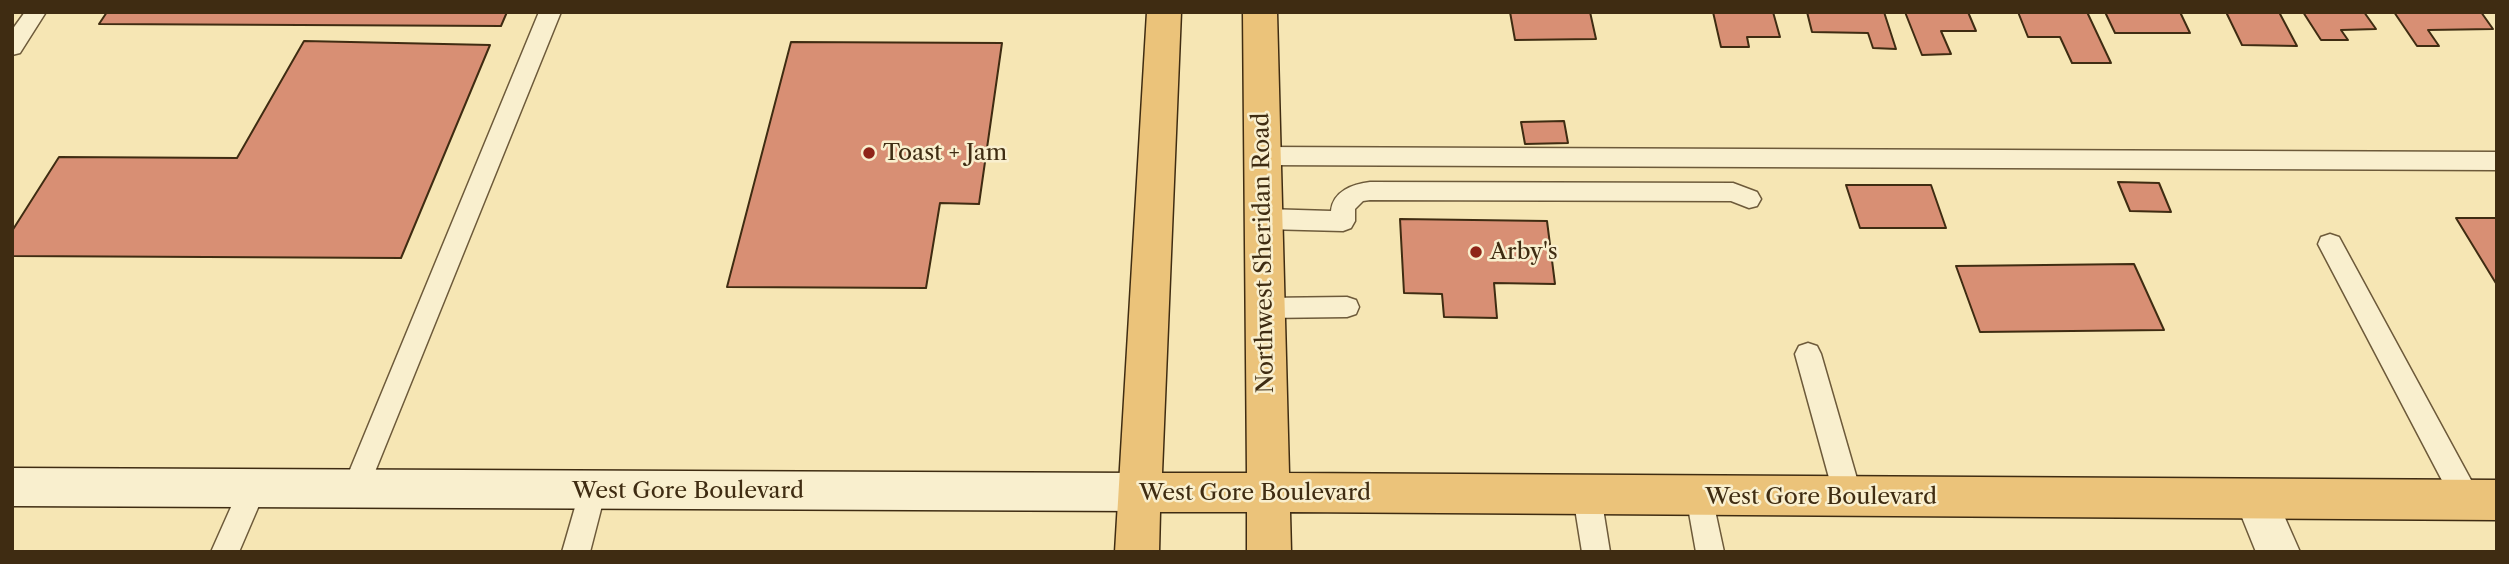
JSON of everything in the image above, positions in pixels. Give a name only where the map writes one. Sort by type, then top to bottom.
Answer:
[{"type":"main road","points":[[1137,552],[1164,12]]},
{"type":"main road","name":"Northwest Sheridan Road","points":[[1260,12],[1269,552]]},
{"type":"main road","name":"West Gore Boulevard","points":[[16,495],[355,489],[2482,500]]},
{"type":"main road","points":[[2256,500],[2278,552]]},
{"type":"lane","points":[[12,47],[36,12]]},
{"type":"lane","points":[[355,489],[550,12]]},
{"type":"lane","points":[[1262,156],[2497,161]]},
{"type":"lane","points":[[1265,219],[1343,221],[1343,205],[1356,193],[1370,191],[1733,192],[1749,199]]},
{"type":"lane","points":[[2330,244],[2482,500]]},
{"type":"lane","points":[[1264,308],[1347,307]]},
{"type":"lane","points":[[1808,354],[1848,496]]},
{"type":"lane","points":[[225,552],[253,489]]},
{"type":"lane","points":[[576,552],[593,490]]},
{"type":"lane","points":[[1587,496],[1596,552]]},
{"type":"lane","points":[[1700,496],[1710,552]]},
{"type":"building","points":[[107,12],[507,12],[501,26],[99,24]]},
{"type":"building","points":[[1510,12],[1590,12],[1596,39],[1515,40]]},
{"type":"building","points":[[1713,12],[1773,12],[1780,37],[1747,37],[1749,47],[1721,47]]},
{"type":"building","points":[[1807,12],[1884,12],[1896,49],[1873,48],[1868,33],[1812,32]]},
{"type":"building","points":[[1905,12],[1968,12],[1976,31],[1941,31],[1951,54],[1922,55]]},
{"type":"building","points":[[2018,12],[2087,12],[2111,63],[2072,63],[2060,37],[2028,37]]},
{"type":"building","points":[[2105,12],[2180,12],[2190,33],[2115,33]]},
{"type":"building","points":[[2226,12],[2279,12],[2297,46],[2242,45]]},
{"type":"building","points":[[2303,12],[2364,12],[2376,29],[2341,30],[2348,40],[2321,40]]},
{"type":"building","points":[[2394,12],[2481,12],[2493,29],[2428,30],[2439,46],[2417,46]]},
{"type":"building","points":[[304,41],[490,45],[401,258],[12,256],[12,231],[59,157],[237,158]]},
{"type":"building","points":[[791,42],[1002,43],[979,204],[940,203],[926,288],[727,287]]},
{"type":"building","points":[[1564,121],[1568,143],[1525,144],[1521,122]]},
{"type":"building","points":[[2118,182],[2159,183],[2171,212],[2130,211]]},
{"type":"building","points":[[1846,185],[1931,185],[1946,228],[1860,228]]},
{"type":"building","points":[[2456,218],[2497,218],[2497,285]]},
{"type":"building","name":"Arby's","points":[[1400,219],[1547,221],[1555,284],[1494,283],[1497,318],[1444,317],[1442,294],[1404,293]]},
{"type":"building","points":[[2134,264],[2164,330],[1980,332],[1956,266]]},
{"type":"place","name":"Toast + Jam","points":[[869,153]]},
{"type":"place","name":"Arby's","points":[[1476,252]]}]
